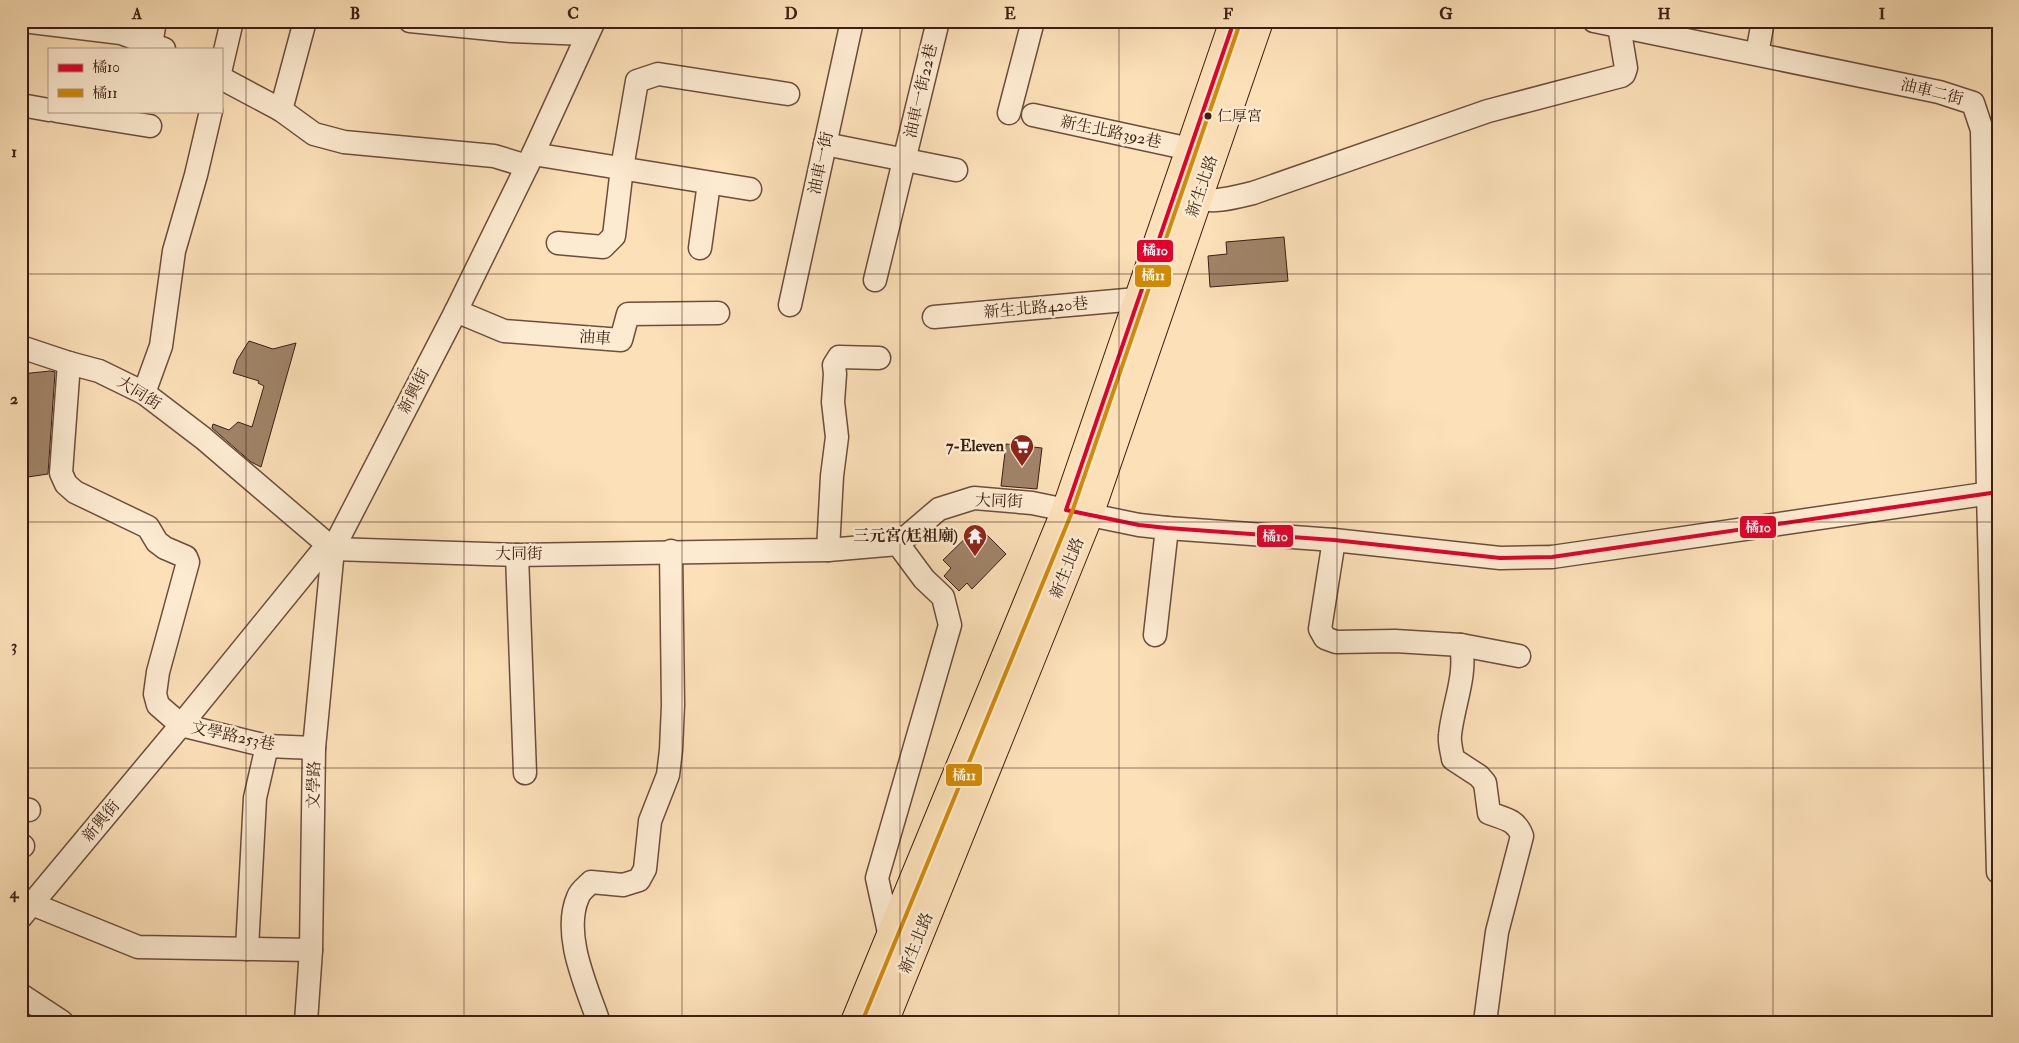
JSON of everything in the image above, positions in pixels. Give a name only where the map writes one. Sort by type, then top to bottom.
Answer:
[{"type":"main road","name":"新生北路","points":[[884,1022],[1078,512],[1186,196],[1190,149],[1234,21]]},
{"type":"main road","name":"新生北路","points":[[860,1020],[890,937],[1078,512],[1138,299],[1186,196],[1259,21]]},
{"type":"street","points":[[23,21],[121,34],[157,46],[155,21]]},
{"type":"street","points":[[222,64],[232,21]]},
{"type":"street","points":[[282,110],[305,21]]},
{"type":"street","points":[[410,21],[511,31],[590,28]]},
{"type":"street","name":"油車一街","points":[[790,305],[852,21]]},
{"type":"street","name":"油車一街22巷","points":[[875,280],[938,21]]},
{"type":"street","points":[[1009,113],[1033,21]]},
{"type":"street","name":"油車二街","points":[[1594,21],[1939,92],[1974,103],[1982,130],[1993,493]]},
{"type":"street","points":[[1757,54],[1764,21]]},
{"type":"street","points":[[1186,196],[1219,202],[1253,193],[1488,111],[1621,76],[1626,68],[1619,26]]},
{"type":"street","name":"新興街","points":[[26,911],[320,554],[333,549],[456,311],[530,160],[590,28]]},
{"type":"street","points":[[558,243],[603,247],[614,236],[622,168],[637,81],[658,74],[788,94]]},
{"type":"street","points":[[222,79],[282,110],[314,134],[344,142],[622,168],[750,189]]},
{"type":"street","points":[[21,106],[48,110]]},
{"type":"street","points":[[63,112],[150,126]]},
{"type":"street","points":[[144,393],[161,346],[174,251],[196,175],[211,112]]},
{"type":"street","name":"新生北路392巷","points":[[1033,115],[1190,149]]},
{"type":"street","name":"油車一街22巷","points":[[825,144],[956,170]]},
{"type":"street","points":[[700,248],[709,183]]},
{"type":"street","name":"新生北路420巷","points":[[934,317],[1138,299]]},
{"type":"street","name":"油車","points":[[456,311],[504,331],[622,340],[628,314],[718,313]]},
{"type":"street","name":"大同街","points":[[23,350],[99,371],[144,393],[203,438],[333,549],[517,555],[671,551],[828,550],[898,544],[939,510],[974,498],[1032,503],[1166,528],[1334,540],[1500,558],[1552,557],[1993,493]]},
{"type":"street","points":[[828,550],[832,476],[837,437],[833,402],[834,365],[839,357],[879,358]]},
{"type":"street","points":[[69,363],[61,473],[66,484],[75,492],[148,527],[157,542],[164,548],[186,557],[188,562],[158,672],[155,694],[158,704],[181,725]]},
{"type":"street","points":[[1993,493],[1998,872]]},
{"type":"street","points":[[1155,635],[1166,528]]},
{"type":"street","points":[[1334,540],[1320,629],[1324,638],[1336,642],[1395,641],[1461,645],[1519,656]]},
{"type":"street","points":[[890,937],[876,878],[950,625],[943,597],[924,579],[898,544]]},
{"type":"street","name":"文學路","points":[[306,1022],[311,950],[314,748],[333,549]]},
{"type":"street","points":[[596,1022],[598,1020],[579,967],[574,942],[574,910],[579,894],[590,882],[623,884],[639,880],[645,869],[650,821],[668,775],[671,750],[673,704],[671,551]]},
{"type":"street","points":[[517,555],[525,773]]},
{"type":"street","points":[[1461,645],[1464,660],[1450,737],[1453,759],[1479,776],[1485,783],[1490,813],[1510,820],[1518,826],[1522,836],[1497,932],[1486,1022]]},
{"type":"street","name":"文學路253巷","points":[[181,725],[266,746],[314,748]]},
{"type":"street","points":[[247,949],[255,798],[266,746]]},
{"type":"street","points":[[26,911],[138,947],[311,950]]},
{"type":"street","points":[[21,995],[62,1022]]},
{"type":"building","points":[[1284,237],[1288,281],[1210,287],[1208,256],[1227,254],[1226,242]]},
{"type":"building","points":[[249,341],[273,349],[296,343],[261,467],[251,462],[212,428],[213,424],[229,430],[238,422],[252,427],[264,386],[258,383],[259,381],[233,373],[237,360]]},
{"type":"building","points":[[55,372],[48,474],[21,478],[21,374]]},
{"type":"building","name":"7-Eleven","points":[[1006,444],[1042,448],[1037,489],[1001,486]]},
{"type":"building","name":"三元宮(尪祖廟)","points":[[978,526],[1006,554],[972,589],[967,583],[959,591],[944,576],[951,568],[943,560]]},
{"type":"transit line","name":"橘10","points":[[1234,21],[1066,510],[1139,525],[1167,528],[1334,540],[1500,558],[1552,557],[1998,492]]},
{"type":"transit line","name":"橘11","points":[[862,1022],[1072,512],[1240,23]]},
{"type":"place","name":"仁厚宮","points":[[1208,116]]},
{"type":"place","name":"7-Eleven","points":[[1022,467]]},
{"type":"place","name":"三元宮(尪祖廟)","points":[[975,557]]}]
